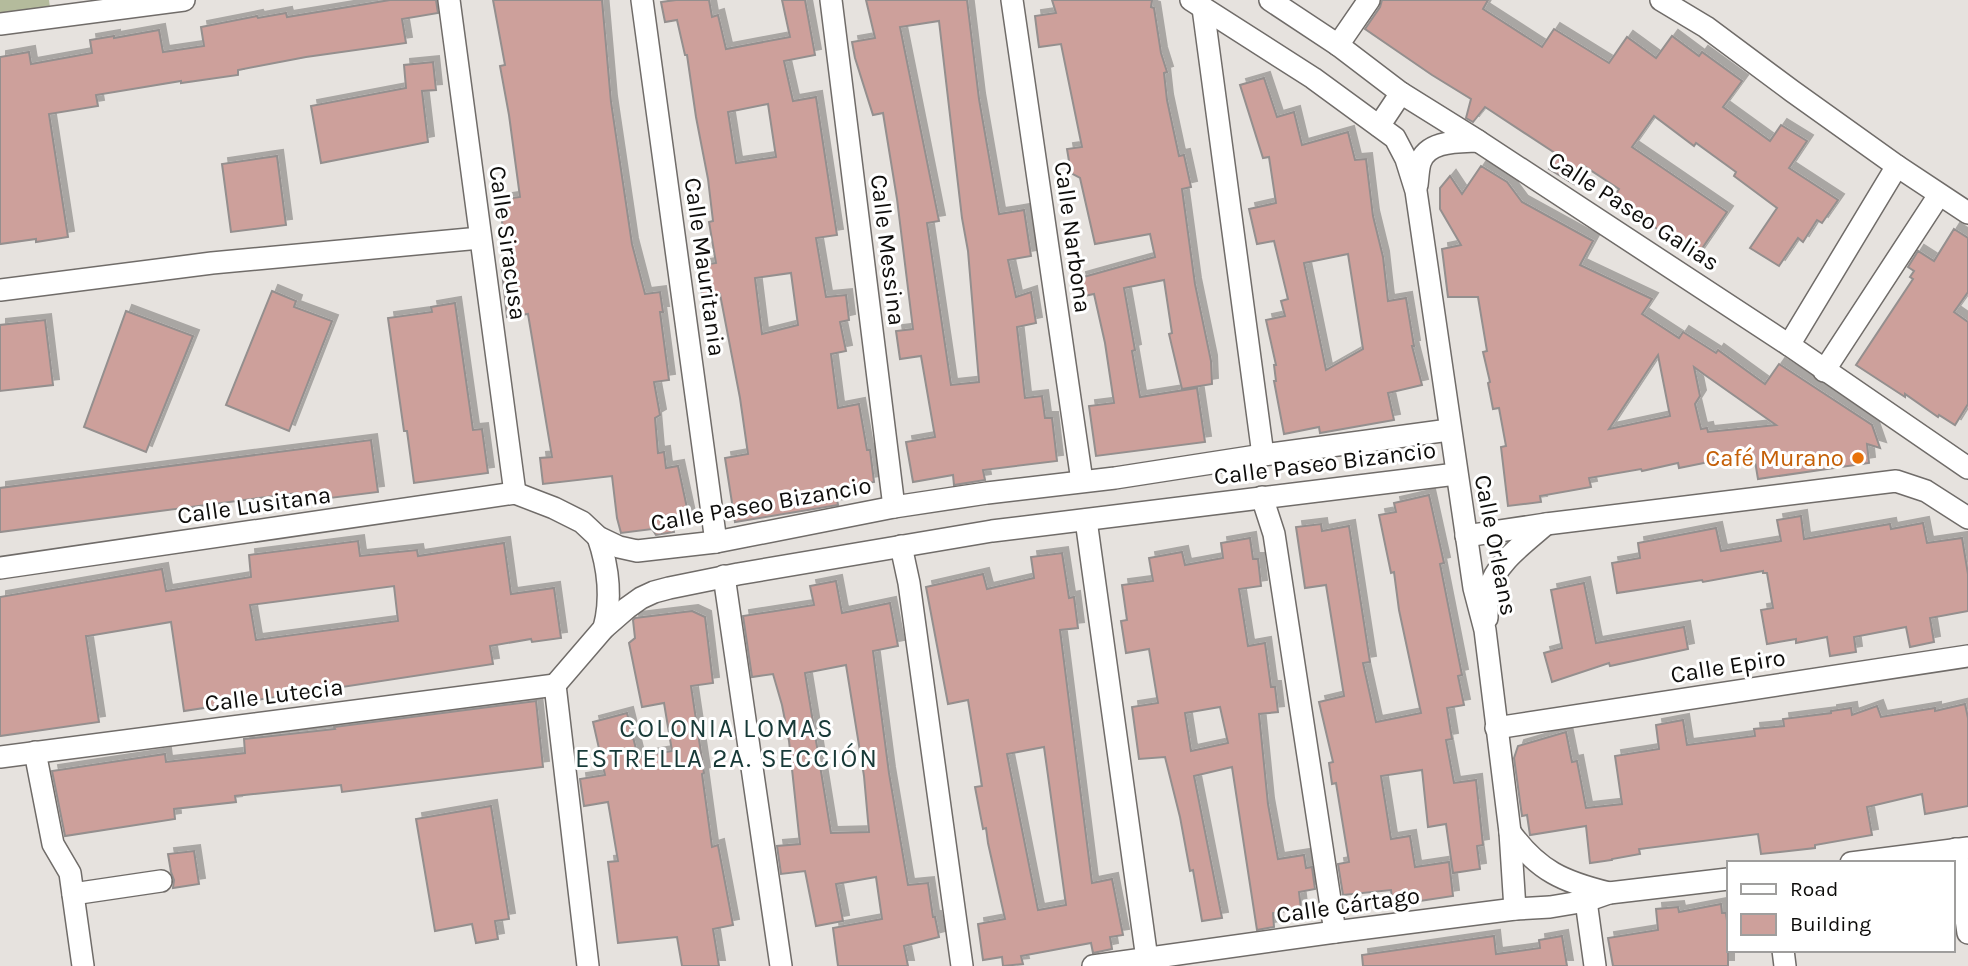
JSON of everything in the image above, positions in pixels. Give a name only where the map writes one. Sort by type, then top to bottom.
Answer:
[{"type":"street","points":[[0,24],[62,7],[184,0]]},
{"type":"street","name":"Calle Siracusa","points":[[449,0],[515,493]]},
{"type":"street","name":"Calle Mauritania","points":[[642,0],[716,542]]},
{"type":"street","name":"Calle Messina","points":[[831,0],[894,507]]},
{"type":"street","name":"Calle Narbona","points":[[1012,0],[1082,481]]},
{"type":"street","name":"Calle Paseo Galias","points":[[1270,0],[1401,93],[1788,345],[1968,468]]},
{"type":"street","points":[[1338,46],[1369,0]]},
{"type":"street","points":[[1661,0],[1706,27],[1897,166],[1968,213]]},
{"type":"street","points":[[1197,4],[1313,78],[1395,138],[1406,159],[1416,191]]},
{"type":"street","points":[[1197,4],[1263,455]]},
{"type":"street","points":[[1379,126],[1401,93]]},
{"type":"street","points":[[1416,191],[1420,163],[1426,152],[1446,143],[1478,141]]},
{"type":"street","points":[[1788,345],[1897,166]]},
{"type":"street","name":"Calle Orleans","points":[[1416,191],[1449,430],[1474,589],[1485,630],[1510,832],[1515,909]]},
{"type":"street","points":[[1824,370],[1939,195]]},
{"type":"street","points":[[0,290],[212,262],[480,238]]},
{"type":"street","name":"Calle Paseo Bizancio","points":[[515,493],[582,522],[598,537],[619,547],[637,551],[716,542],[894,507],[1449,430]]},
{"type":"street","name":"Calle Paseo Bizancio","points":[[555,685],[604,628],[641,598],[654,592],[724,576],[992,531],[1456,474]]},
{"type":"street","points":[[1466,536],[1896,481],[1926,491],[1968,518]]},
{"type":"street","name":"Calle Lusitana","points":[[0,568],[515,493]]},
{"type":"street","points":[[988,493],[992,531]]},
{"type":"street","points":[[1262,496],[1274,534],[1335,932]]},
{"type":"street","points":[[1086,520],[1147,959]]},
{"type":"street","points":[[1485,630],[1489,588],[1499,569],[1546,524]]},
{"type":"street","points":[[598,537],[607,574],[608,609],[604,628]]},
{"type":"street","points":[[901,546],[909,583],[962,966]]},
{"type":"street","points":[[724,576],[781,966]]},
{"type":"street","name":"Calle Epiro","points":[[1496,727],[1968,656]]},
{"type":"street","points":[[555,685],[588,966]]},
{"type":"street","name":"Calle Lutecia","points":[[0,757],[555,685]]},
{"type":"street","points":[[35,752],[53,844],[70,873],[83,966]]},
{"type":"street","name":"Calle Cártago","points":[[1510,832],[1523,850],[1550,872],[1585,887],[1609,893]]},
{"type":"street","points":[[1866,861],[1962,848],[1968,933]]},
{"type":"street","name":"Calle Cártago","points":[[1093,966],[1335,932],[1550,907],[1586,901],[1609,893],[1727,878]]},
{"type":"street","points":[[73,894],[161,881]]},
{"type":"street","points":[[1586,901],[1595,966]]},
{"type":"green space","points":[[0,0],[49,0],[50,8],[0,16]]},
{"type":"building","points":[[390,0],[436,0],[438,13],[402,19],[406,43],[306,57],[238,70],[238,75],[96,95],[98,106],[49,114],[68,237],[0,244],[0,57],[29,52],[31,64],[92,53],[90,40],[159,30],[163,52],[204,46],[201,27],[257,16],[286,13],[287,17]]},
{"type":"building","points":[[493,0],[602,0],[611,102],[632,244],[645,294],[660,292],[663,312],[660,312],[669,380],[654,382],[660,415],[655,418],[658,453],[664,452],[666,468],[678,466],[690,522],[673,525],[674,532],[656,535],[652,529],[621,533],[612,476],[543,484],[540,458],[552,457],[528,314],[507,317],[501,262],[506,262],[500,200],[520,197],[500,66],[505,65]]},
{"type":"building","points":[[709,0],[712,17],[718,15],[726,49],[790,37],[782,0],[805,0],[815,55],[784,61],[793,101],[816,97],[837,235],[816,238],[826,297],[846,295],[849,320],[840,322],[846,351],[831,354],[838,408],[859,404],[867,450],[870,450],[874,482],[835,488],[838,505],[735,522],[725,458],[748,454],[720,294],[702,296],[700,286],[697,266],[716,263],[709,222],[713,221],[708,179],[687,55],[677,20],[665,22],[661,2]],"holes":[[[768,104],[776,157],[736,163],[728,112]],[[791,273],[798,325],[762,334],[755,278]]]},
{"type":"building","points":[[866,0],[967,0],[979,99],[999,214],[1024,210],[1031,256],[1008,260],[1016,297],[1031,292],[1036,323],[1017,327],[1025,398],[1042,396],[1045,418],[1052,418],[1057,461],[983,470],[985,480],[954,485],[953,475],[913,482],[906,442],[935,437],[921,356],[900,359],[896,331],[913,329],[897,199],[883,113],[873,115],[852,42],[875,38]],"holes":[[[939,21],[968,251],[979,382],[951,385],[927,223],[939,221],[900,27]]]},
{"type":"building","points":[[1052,0],[1152,0],[1151,7],[1154,8],[1167,72],[1164,73],[1167,100],[1179,156],[1184,155],[1191,187],[1182,189],[1195,284],[1211,361],[1212,384],[1182,389],[1169,334],[1172,333],[1164,280],[1124,288],[1140,397],[1197,388],[1205,442],[1096,456],[1089,406],[1114,403],[1094,294],[1084,296],[1080,278],[1155,257],[1150,234],[1095,244],[1080,178],[1071,173],[1067,149],[1082,147],[1061,44],[1039,47],[1035,16],[1056,13]]},
{"type":"building","points":[[1382,0],[1488,0],[1483,9],[1542,47],[1554,29],[1609,63],[1627,37],[1656,58],[1672,36],[1699,56],[1702,52],[1742,81],[1723,107],[1770,141],[1781,125],[1807,141],[1789,168],[1838,200],[1822,223],[1817,220],[1803,242],[1798,238],[1779,266],[1750,248],[1777,208],[1734,176],[1736,172],[1696,143],[1694,146],[1654,116],[1632,147],[1727,212],[1694,260],[1670,243],[1673,239],[1612,200],[1619,189],[1584,166],[1574,184],[1549,169],[1558,155],[1485,107],[1473,122],[1466,118],[1471,99],[1365,29]]},
{"type":"building","points":[[433,62],[436,90],[422,91],[428,142],[321,163],[311,106],[406,88],[404,65]]},
{"type":"building","points":[[1264,78],[1277,117],[1294,112],[1302,145],[1348,132],[1355,160],[1366,159],[1388,301],[1406,298],[1412,346],[1422,385],[1388,393],[1394,420],[1320,433],[1319,427],[1284,434],[1274,381],[1276,365],[1266,320],[1285,316],[1281,301],[1288,299],[1274,241],[1257,244],[1249,209],[1276,203],[1269,157],[1263,158],[1240,85]],"holes":[[[1348,254],[1363,349],[1326,370],[1304,263]]]},
{"type":"building","points":[[277,156],[286,225],[231,232],[222,164]]},
{"type":"building","points":[[1481,166],[1507,182],[1522,202],[1593,241],[1580,265],[1652,299],[1642,314],[1679,338],[1683,332],[1716,353],[1718,350],[1765,384],[1779,364],[1872,425],[1880,448],[1867,444],[1869,463],[1758,479],[1754,455],[1714,459],[1679,468],[1678,463],[1589,478],[1591,487],[1540,496],[1541,502],[1508,506],[1501,447],[1506,446],[1499,408],[1493,409],[1488,383],[1490,382],[1483,352],[1487,351],[1478,297],[1448,297],[1442,249],[1461,245],[1440,209],[1440,188],[1450,176],[1462,194]],"holes":[[[1658,355],[1670,416],[1609,429]],[[1694,367],[1705,375],[1776,425],[1708,432],[1707,428],[1701,429],[1695,404],[1700,396]]]},
{"type":"building","points":[[1954,229],[1968,238],[1968,292],[1954,312],[1968,322],[1968,404],[1955,425],[1856,365],[1913,279],[1910,277],[1914,271],[1908,267],[1918,251],[1934,261]]},
{"type":"building","points":[[272,291],[296,301],[294,307],[332,321],[289,431],[226,405]]},
{"type":"building","points":[[455,303],[473,430],[482,429],[488,473],[414,483],[388,318],[432,312],[431,307]]},
{"type":"building","points":[[126,311],[193,336],[146,452],[84,427]]},
{"type":"building","points":[[45,320],[53,385],[0,391],[0,325]]},
{"type":"building","points":[[371,440],[378,492],[298,502],[297,493],[0,532],[0,488]]},
{"type":"building","points":[[1429,495],[1444,563],[1440,564],[1462,675],[1458,676],[1464,705],[1447,708],[1452,739],[1446,740],[1454,783],[1476,780],[1483,845],[1477,846],[1480,869],[1453,873],[1446,824],[1428,827],[1422,770],[1381,776],[1391,839],[1410,836],[1415,867],[1449,862],[1453,896],[1393,905],[1391,890],[1343,895],[1338,864],[1349,862],[1336,783],[1332,784],[1329,763],[1333,762],[1319,702],[1344,696],[1326,585],[1305,588],[1296,527],[1321,524],[1322,531],[1349,526],[1370,662],[1363,663],[1376,722],[1421,713],[1399,610],[1394,572],[1391,573],[1379,515],[1396,512],[1394,503]]},
{"type":"building","points":[[1801,516],[1804,539],[1890,524],[1891,529],[1923,523],[1927,543],[1962,538],[1968,574],[1968,611],[1930,618],[1934,642],[1910,647],[1906,627],[1854,637],[1856,652],[1830,656],[1827,637],[1796,643],[1796,639],[1767,644],[1761,610],[1773,608],[1767,573],[1763,571],[1617,593],[1612,563],[1640,558],[1638,543],[1716,528],[1721,551],[1781,541],[1777,520]]},
{"type":"building","points":[[1250,538],[1253,559],[1258,559],[1261,586],[1239,589],[1248,646],[1265,643],[1271,687],[1275,687],[1278,712],[1259,714],[1268,804],[1278,859],[1304,855],[1306,868],[1312,867],[1315,889],[1299,892],[1301,909],[1273,913],[1274,927],[1257,930],[1232,767],[1194,776],[1222,918],[1202,921],[1193,870],[1190,871],[1165,757],[1139,759],[1132,707],[1158,703],[1149,649],[1126,653],[1121,621],[1127,620],[1122,585],[1153,581],[1149,558],[1182,552],[1185,565],[1223,558],[1221,543]],"holes":[[[1220,707],[1228,743],[1191,751],[1185,713]]]},
{"type":"building","points":[[358,541],[360,556],[417,550],[418,556],[504,543],[511,594],[554,588],[561,638],[532,642],[531,639],[490,646],[493,664],[184,711],[171,622],[86,636],[99,722],[0,736],[0,597],[162,569],[166,591],[251,577],[249,555]],"holes":[[[394,586],[398,621],[256,640],[250,605]]]},
{"type":"building","points":[[1062,553],[1069,598],[1074,597],[1078,628],[1060,630],[1092,883],[1112,879],[1123,935],[1110,937],[1112,949],[1093,953],[1091,943],[1021,956],[1023,964],[1003,966],[1002,957],[983,960],[978,924],[1005,919],[975,787],[982,786],[968,700],[948,704],[926,587],[983,574],[987,589],[1034,578],[1031,557]],"holes":[[[1044,747],[1066,905],[1038,910],[1007,754]]]},
{"type":"building","points":[[836,581],[842,613],[890,603],[898,646],[873,651],[889,773],[908,885],[928,883],[939,937],[904,946],[908,966],[838,966],[833,928],[882,919],[876,877],[836,884],[843,921],[816,926],[805,871],[781,874],[777,846],[800,844],[789,741],[773,674],[752,677],[743,616],[814,605],[810,586]],"holes":[[[846,665],[864,776],[869,832],[831,833],[805,673]]]},
{"type":"building","points":[[1584,583],[1596,643],[1684,627],[1688,649],[1610,666],[1609,663],[1552,682],[1544,653],[1562,648],[1551,590]]},
{"type":"building","points":[[692,611],[705,617],[713,683],[691,686],[712,847],[718,845],[733,925],[713,929],[719,966],[682,966],[677,937],[618,943],[608,862],[618,861],[608,802],[584,806],[580,779],[605,775],[593,722],[627,713],[638,757],[672,751],[664,703],[642,707],[629,643],[635,638],[635,618]]},
{"type":"building","points":[[536,701],[543,767],[342,792],[341,785],[235,796],[236,802],[174,809],[175,819],[65,836],[52,771],[165,754],[166,762],[245,753],[244,739]]},
{"type":"building","points":[[1965,704],[1968,718],[1968,806],[1925,814],[1922,794],[1867,807],[1872,835],[1815,845],[1815,848],[1761,854],[1758,834],[1639,849],[1640,854],[1590,863],[1586,826],[1530,835],[1527,815],[1522,816],[1514,758],[1518,746],[1566,732],[1572,762],[1577,761],[1586,808],[1622,804],[1615,756],[1659,749],[1656,725],[1683,720],[1687,745],[1755,736],[1754,729],[1784,726],[1783,719],[1851,708],[1852,715],[1877,706],[1881,717],[1935,708],[1935,711]]},
{"type":"building","points":[[491,806],[509,919],[495,921],[498,939],[476,943],[472,924],[435,931],[416,819]]},
{"type":"building","points":[[194,851],[199,884],[173,888],[174,880],[168,854]]},
{"type":"building","points":[[1721,904],[1722,913],[1726,913],[1727,920],[1728,966],[1613,966],[1608,938],[1658,930],[1656,909],[1678,907],[1679,912]]},
{"type":"building","points":[[1494,936],[1496,954],[1540,948],[1539,940],[1562,936],[1567,966],[1363,966],[1362,955]]},
{"type":"place","name":"Café Murano","points":[[1858,458]]},
{"type":"district","name":"COLONIA LOMAS ESTRELLA 2A. SECCIÓN","points":[[727,743]]}]
